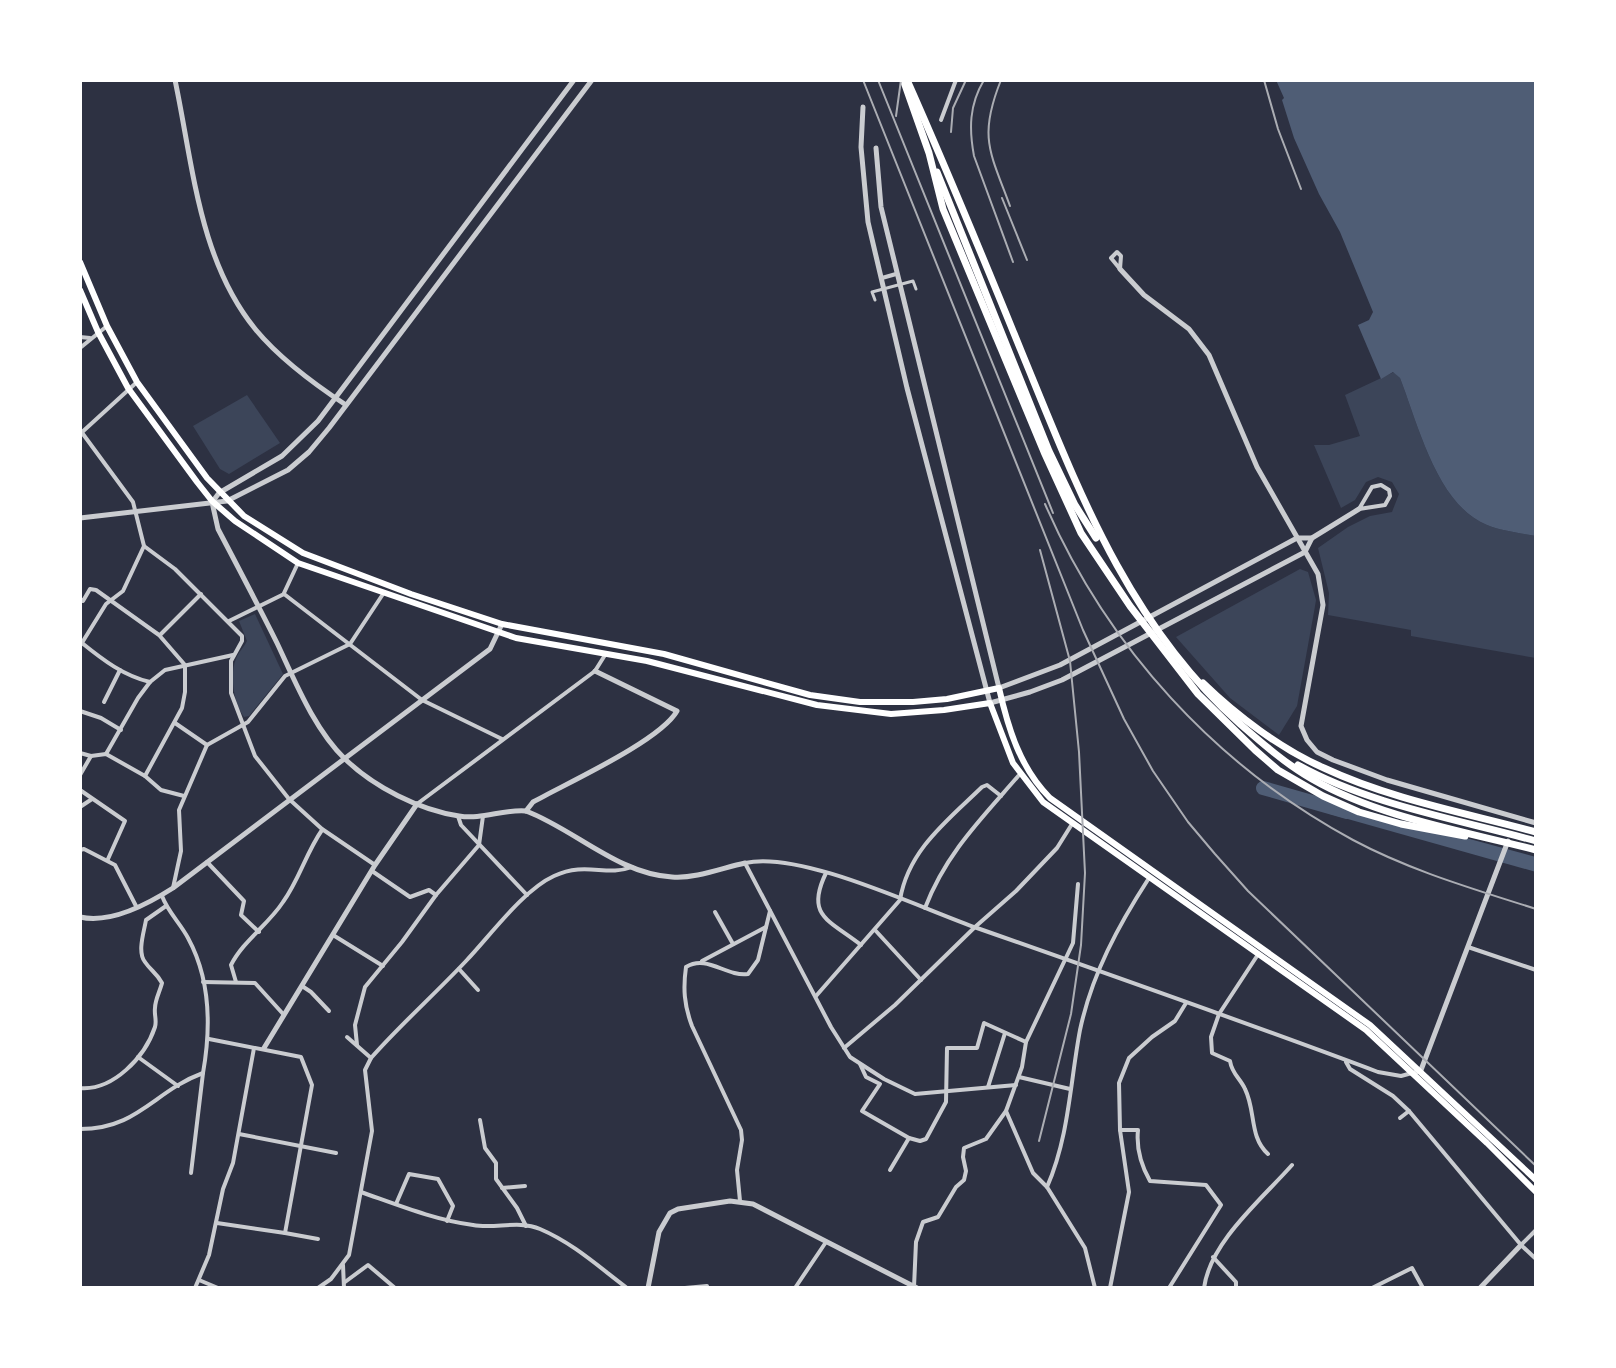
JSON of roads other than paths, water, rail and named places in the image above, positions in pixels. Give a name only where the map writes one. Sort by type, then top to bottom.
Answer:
[{"type":"highway","points":[[904,80],[929,153],[1072,507],[1094,555],[1143,623],[1156,632],[1207,687],[1273,739],[1324,769],[1384,790],[1536,832]]},
{"type":"highway","points":[[904,80],[1086,509],[1138,603],[1171,651],[1233,718],[1293,767],[1336,792],[1378,808],[1534,850]]},
{"type":"highway","points":[[1072,507],[1152,617],[1156,632],[1198,694],[1278,770],[1334,802],[1401,824],[1519,846]]},
{"type":"highway","points":[[1233,718],[1300,766],[1347,788],[1536,841]]},
{"type":"main road","points":[[80,262],[107,326],[137,382],[219,493],[265,531],[303,553],[502,624],[664,654],[793,691],[845,701],[930,701],[999,688],[1012,735],[1026,768],[1056,803],[1370,1025],[1536,1180]]},
{"type":"main road","points":[[80,290],[128,388],[212,501],[255,536],[298,563],[499,633],[678,668],[830,708],[907,714],[990,703],[1007,750],[1020,774],[1043,802],[1257,956],[1366,1030],[1536,1192]]},
{"type":"street","points":[[175,80],[210,246],[231,293],[257,331],[275,350],[346,405]]},
{"type":"street","points":[[212,501],[219,493],[282,456],[318,421],[574,80]]},
{"type":"street","points":[[80,518],[227,501],[296,464],[346,405],[592,80]]},
{"type":"street","points":[[941,120],[956,80]]},
{"type":"street","points":[[863,107],[861,147],[865,198],[882,278],[907,388],[990,703],[1062,680],[1156,632],[1305,552],[1312,538]]},
{"type":"street","points":[[876,148],[879,198],[896,274],[999,688],[1053,669],[1297,538],[1312,538],[1359,509],[1385,505],[1390,496],[1389,490],[1381,485],[1372,487],[1359,509]]},
{"type":"street","points":[[1120,269],[1144,295],[1181,322],[1209,355],[1257,467],[1318,574],[1323,605],[1301,726],[1307,740],[1317,752],[1387,780],[1536,823]]},
{"type":"street","points":[[882,278],[896,274]]},
{"type":"street","points":[[875,300],[872,292],[913,281],[916,289]]},
{"type":"street","points":[[80,348],[107,326]]},
{"type":"street","points":[[80,337],[90,338]]},
{"type":"street","points":[[137,382],[81,432],[133,502],[144,546],[175,569],[229,621],[242,641],[233,655],[231,693],[255,756],[289,799],[322,829],[410,897],[429,890],[436,895]]},
{"type":"street","points":[[212,501],[218,529],[323,730],[345,759],[366,775],[417,804],[458,816],[526,811],[632,867],[673,877],[757,860],[782,862],[826,873],[1378,1072],[1401,1076],[1421,1070],[1516,817]]},
{"type":"street","points":[[144,546],[127,584],[106,604],[81,645],[135,679],[150,682]]},
{"type":"street","points":[[80,563],[80,578]]},
{"type":"street","points":[[229,621],[284,594],[298,563]]},
{"type":"street","points":[[80,599],[83,601],[90,589],[113,600],[159,635],[183,659],[185,692],[175,723],[145,776]]},
{"type":"street","points":[[159,635],[201,594]]},
{"type":"street","points":[[284,594],[422,700],[502,739]]},
{"type":"street","points":[[173,888],[181,851],[179,810],[207,745],[242,726],[285,676],[350,644],[383,594]]},
{"type":"street","points":[[80,917],[102,920],[162,896],[490,649],[502,624]]},
{"type":"street","points":[[264,1048],[402,823],[417,804],[595,671],[606,653]]},
{"type":"street","points":[[106,754],[138,698],[150,682],[165,670],[233,655]]},
{"type":"street","points":[[104,702],[120,670]]},
{"type":"street","points":[[526,811],[533,802],[652,737],[671,721],[677,711],[595,671]]},
{"type":"street","points":[[80,711],[101,718],[121,730]]},
{"type":"street","points":[[175,723],[207,745]]},
{"type":"street","points":[[80,753],[91,756],[106,754],[145,776],[161,790],[184,796]]},
{"type":"street","points":[[80,775],[91,756]]},
{"type":"street","points":[[925,908],[935,882],[971,828],[1020,774]]},
{"type":"street","points":[[816,996],[900,900],[902,884],[923,844],[982,787],[987,785],[1001,796]]},
{"type":"street","points":[[80,790],[125,821],[108,859]]},
{"type":"street","points":[[80,807],[92,799]]},
{"type":"street","points":[[458,816],[461,825],[527,895]]},
{"type":"street","points":[[357,1045],[355,1025],[365,987],[479,845],[483,816]]},
{"type":"street","points":[[844,1048],[1016,891],[1057,848],[1072,824]]},
{"type":"street","points":[[236,982],[231,965],[238,951],[259,932],[296,882],[310,847],[322,829]]},
{"type":"street","points":[[80,850],[108,859],[115,865],[136,906]]},
{"type":"street","points":[[207,862],[244,901],[241,915],[259,932]]},
{"type":"street","points":[[745,863],[844,1048],[859,1063],[915,1094],[1016,1085]]},
{"type":"street","points":[[318,1288],[331,1279],[349,1255],[372,1131],[365,1070],[371,1058],[527,895],[556,875],[581,867],[620,872],[632,867]]},
{"type":"street","points":[[826,873],[816,902],[823,916],[861,945]]},
{"type":"street","points":[[1047,1187],[1067,1126],[1081,1026],[1098,971],[1118,928],[1149,878]]},
{"type":"street","points":[[648,1288],[659,1232],[670,1213],[678,1209],[740,1201],[753,1204],[916,1287],[916,1242],[923,1222],[938,1217],[956,1187],[964,1180],[964,1148],[986,1139],[1006,1111],[1019,1077],[1026,1042],[1073,943],[1078,884]]},
{"type":"street","points":[[162,896],[189,939],[208,1005],[209,1039],[191,1173]]},
{"type":"street","points":[[80,1088],[107,1084],[137,1056],[155,1027],[155,1007],[162,983],[140,956],[146,920],[166,906]]},
{"type":"street","points":[[702,961],[741,975],[748,974],[758,960],[770,909]]},
{"type":"street","points":[[715,912],[733,944]]},
{"type":"street","points":[[740,1201],[737,1170],[741,1130],[692,1026],[683,984],[686,967],[766,927]]},
{"type":"street","points":[[875,930],[921,980]]},
{"type":"street","points":[[333,935],[383,966]]},
{"type":"street","points":[[1468,947],[1536,970]]},
{"type":"street","points":[[1257,956],[1219,1014],[1211,1037],[1212,1053],[1230,1061],[1231,1072],[1244,1087],[1259,1146],[1268,1154]]},
{"type":"street","points":[[459,969],[478,990]]},
{"type":"street","points":[[203,982],[255,983],[284,1015]]},
{"type":"street","points":[[302,986],[329,1011]]},
{"type":"street","points":[[1110,1288],[1129,1192],[1120,1130],[1119,1083],[1129,1058],[1175,1021],[1186,1003]]},
{"type":"street","points":[[859,1063],[866,1077],[880,1084],[862,1111],[920,1141],[926,1139],[946,1102],[947,1048],[977,1048],[984,1023],[1026,1042]]},
{"type":"street","points":[[988,1087],[1005,1033]]},
{"type":"street","points":[[347,1037],[371,1058]]},
{"type":"street","points":[[209,1039],[301,1057],[312,1085],[285,1233]]},
{"type":"street","points":[[195,1288],[209,1255],[223,1189],[233,1163],[254,1048]]},
{"type":"street","points":[[137,1056],[178,1086]]},
{"type":"street","points":[[1345,1060],[1350,1069],[1393,1096],[1409,1111],[1536,1259]]},
{"type":"street","points":[[80,1129],[100,1129],[120,1124],[203,1073]]},
{"type":"street","points":[[1019,1077],[1070,1089]]},
{"type":"street","points":[[1006,1111],[1026,1159],[1085,1248],[1095,1288]]},
{"type":"street","points":[[1400,1118],[1409,1111]]},
{"type":"street","points":[[480,1120],[485,1148],[496,1163],[496,1179],[526,1226]]},
{"type":"street","points":[[1120,1130],[1138,1130],[1137,1145],[1150,1181],[1206,1185],[1221,1205],[1169,1288]]},
{"type":"street","points":[[239,1134],[336,1153]]},
{"type":"street","points":[[890,1170],[909,1138]]},
{"type":"street","points":[[1204,1288],[1213,1257],[1292,1165]]},
{"type":"street","points":[[396,1204],[409,1174],[438,1179],[453,1206],[447,1221]]},
{"type":"street","points":[[502,1188],[525,1186]]},
{"type":"street","points":[[361,1192],[447,1221],[490,1230],[512,1224],[538,1228],[572,1246],[627,1288]]},
{"type":"street","points":[[217,1223],[318,1239]]},
{"type":"street","points":[[1480,1288],[1536,1230]]},
{"type":"street","points":[[795,1288],[826,1242]]},
{"type":"street","points":[[1213,1257],[1236,1282],[1236,1288]]},
{"type":"street","points":[[343,1263],[344,1285]]},
{"type":"street","points":[[344,1285],[368,1265],[395,1288]]},
{"type":"street","points":[[1372,1288],[1412,1268],[1423,1288]]},
{"type":"street","points":[[199,1280],[218,1288]]},
{"type":"street","points":[[685,1288],[707,1286]]},
{"type":"waterway","points":[[1263,788],[1347,812]]},
{"type":"railway","points":[[863,80],[1083,630],[1124,719],[1153,771],[1188,822],[1248,891],[1536,1166]]},
{"type":"railway","points":[[878,80],[1053,513]]},
{"type":"railway","points":[[896,116],[901,80]]},
{"type":"railway","points":[[951,132],[953,108],[966,80]]},
{"type":"railway","points":[[984,80],[973,108],[972,146],[1013,262]]},
{"type":"railway","points":[[1001,80],[988,131],[992,157],[1010,206]]},
{"type":"railway","points":[[1264,80],[1278,129],[1301,189]]},
{"type":"railway","points":[[1002,198],[1027,260]]},
{"type":"railway","points":[[1045,504],[1070,556],[1134,654],[1171,698],[1212,739],[1256,776],[1303,810],[1375,851],[1443,879],[1536,909]]},
{"type":"railway","points":[[1039,1141],[1071,1014],[1081,945],[1085,873],[1079,752],[1070,661],[1040,550]]}]
